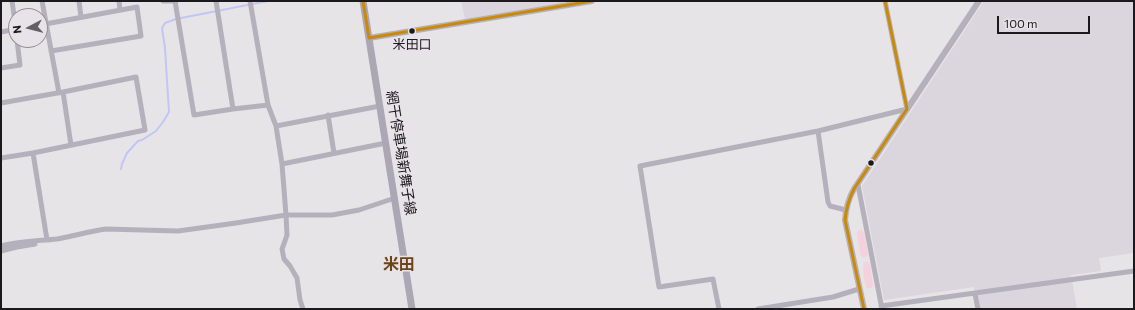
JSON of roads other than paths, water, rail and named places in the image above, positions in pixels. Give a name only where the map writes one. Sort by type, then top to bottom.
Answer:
[{"type":"main road","name":"網干停車場新舞子線","points":[[363,1],[412,309]]},
{"type":"street","points":[[1,32],[16,29],[12,1]]},
{"type":"street","points":[[79,1],[81,17]]},
{"type":"street","points":[[119,1],[120,10]]},
{"type":"street","points":[[163,1],[176,1],[194,115],[268,105]]},
{"type":"street","points":[[216,1],[233,109]]},
{"type":"street","points":[[250,1],[268,105],[276,126],[282,164],[287,235],[282,250],[284,259],[297,278],[300,300],[303,309]]},
{"type":"street","points":[[369,38],[592,1]]},
{"type":"street","points":[[885,1],[907,109]]},
{"type":"street","points":[[864,309],[845,220],[850,195],[979,1]]},
{"type":"street","points":[[48,23],[137,7],[141,36],[51,51]]},
{"type":"street","points":[[48,41],[61,93],[71,145]]},
{"type":"street","points":[[1,68],[20,65],[18,48]]},
{"type":"street","points":[[1,103],[61,93],[136,77],[145,130],[1,158]]},
{"type":"street","points":[[276,126],[380,106]]},
{"type":"street","points":[[719,309],[713,279],[659,288],[640,166],[818,131],[907,109]]},
{"type":"street","points":[[328,115],[334,153]]},
{"type":"street","points":[[818,131],[828,202],[830,206],[846,210]]},
{"type":"street","points":[[282,164],[386,143]]},
{"type":"street","points":[[33,153],[47,240]]},
{"type":"street","points":[[858,184],[881,308],[1134,271]]},
{"type":"street","points":[[1,246],[18,242],[47,240],[106,229],[178,231],[236,224],[286,215],[332,214],[359,210],[395,198]]},
{"type":"street","points":[[1,251],[42,243],[47,240]]},
{"type":"street","points":[[758,309],[833,298],[859,289]]},
{"type":"street","points":[[975,294],[978,309]]},
{"type":"waterway","points":[[121,169],[127,153],[138,141],[156,131],[169,112],[165,48],[162,28],[165,23],[176,19],[268,1]]},
{"type":"place","name":"米田口","points":[[412,31]]},
{"type":"district","name":"米田","points":[[399,265]]}]
